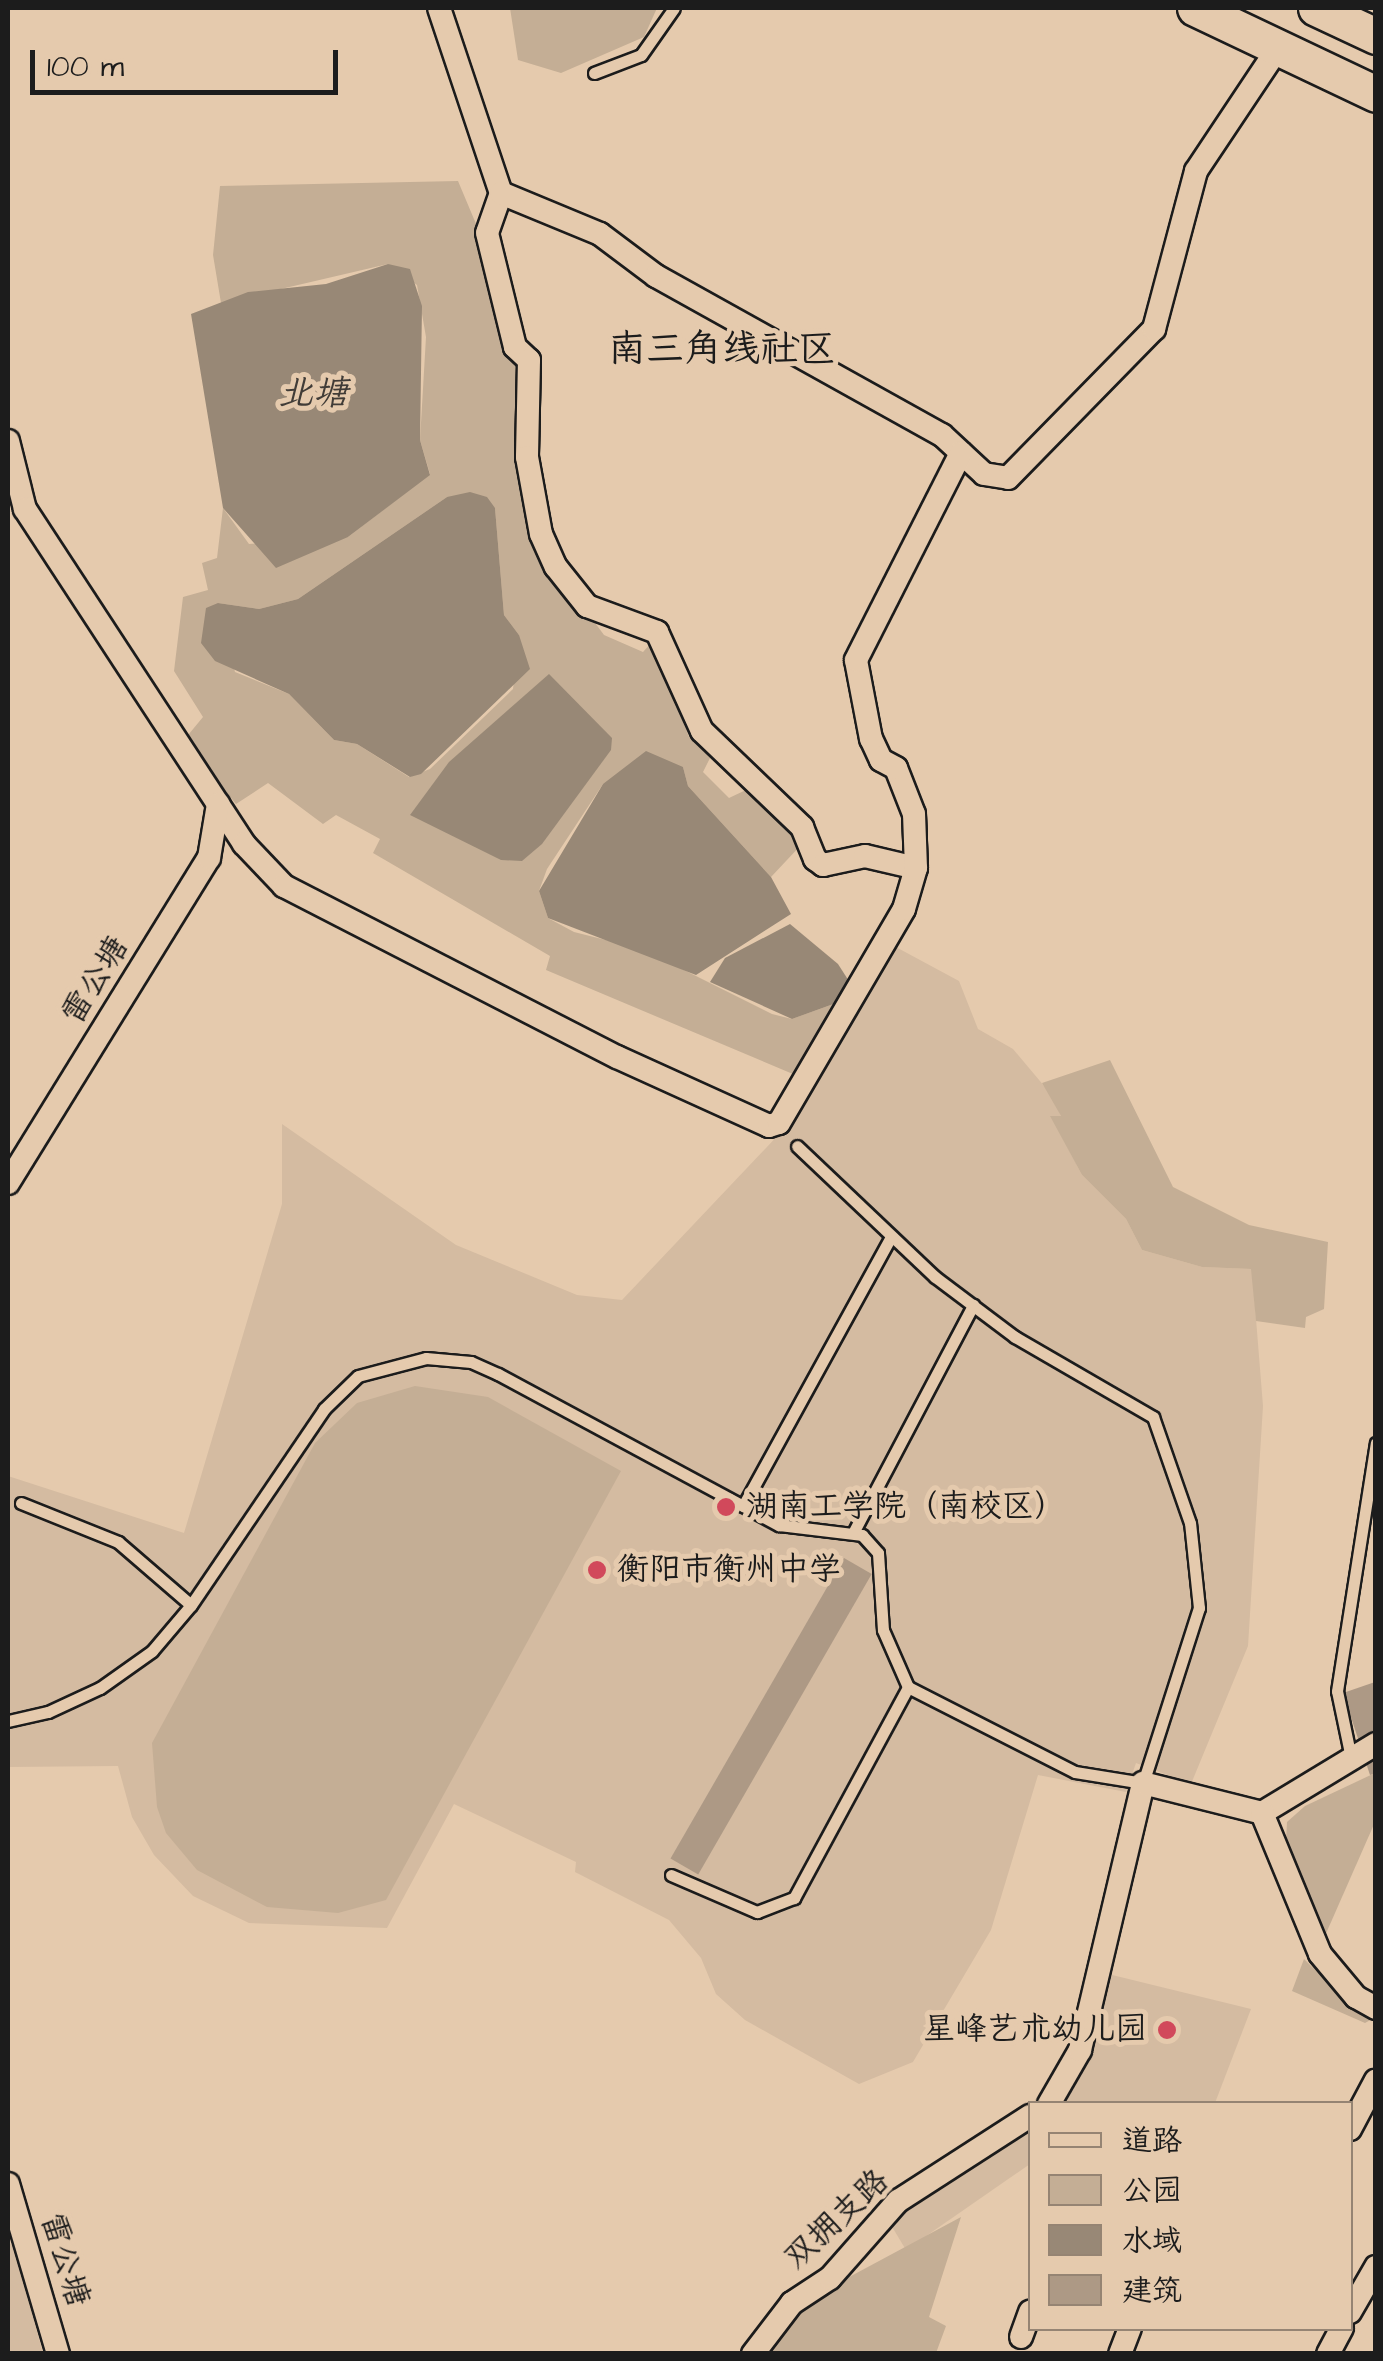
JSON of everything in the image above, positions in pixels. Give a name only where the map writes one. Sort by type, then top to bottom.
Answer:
[{"type":"main road","points":[[1195,8],[1376,94]]},
{"type":"main road","points":[[1316,8],[1376,36]]},
{"type":"street","points":[[439,8],[502,192],[487,233],[515,347],[528,360],[526,457],[540,534],[556,567],[587,606],[657,632],[702,731],[802,827],[815,859],[823,864],[865,856],[916,868]]},
{"type":"street","points":[[502,192],[600,234],[656,276],[942,435],[984,474],[1008,478],[1154,329],[1196,171],[1278,48]]},
{"type":"street","points":[[8,442],[25,509],[218,804],[264,864],[300,894],[617,1057],[768,1126],[779,1123],[891,938],[916,868],[914,814],[896,768],[881,760],[871,740],[856,660],[961,453]]},
{"type":"street","name":"雷公塘","points":[[8,1183],[209,858],[218,804]]},
{"type":"street","points":[[209,858],[264,864]]},
{"type":"street","points":[[1050,2101],[1080,2050],[1144,1784],[1262,1813],[1376,1744]]},
{"type":"street","points":[[1262,1813],[1320,1954],[1356,1997],[1376,2008]]},
{"type":"street","points":[[1353,2123],[1376,2080]]},
{"type":"street","name":"双拥支路","points":[[753,2354],[792,2304],[830,2278],[898,2201],[1028,2117]]},
{"type":"street","name":"雷公塘","points":[[8,2184],[16,2236],[58,2354]]},
{"type":"street","points":[[1353,2307],[1376,2267]]},
{"type":"street","points":[[1021,2337],[1028,2318]]},
{"type":"street","points":[[1328,2354],[1340,2331]]},
{"type":"lane","points":[[594,73],[642,56],[674,8]]},
{"type":"lane","points":[[8,1720],[48,1712],[100,1688],[152,1650],[191,1605],[324,1408],[358,1376],[426,1358],[485,1368],[779,1524],[853,1533],[878,1553],[883,1630],[908,1686],[1075,1772],[1144,1784],[1199,1608],[1190,1524],[1176,1470],[1154,1416],[973,1306],[891,1237],[797,1146]]},
{"type":"lane","points":[[744,1506],[891,1237]]},
{"type":"lane","points":[[853,1533],[973,1306]]},
{"type":"lane","points":[[1351,1758],[1337,1691],[1376,1443]]},
{"type":"lane","points":[[21,1502],[118,1542],[191,1605]]},
{"type":"lane","points":[[671,1876],[756,1912],[794,1898],[908,1686]]},
{"type":"shaded area","name":"湖南工学院（南校区）","points":[[894,946],[959,981],[978,1029],[1013,1049],[1050,1093],[1061,1116],[1051,1116],[1082,1175],[1126,1219],[1142,1250],[1202,1267],[1252,1269],[1263,1406],[1248,1646],[1191,1784],[1136,1763],[1126,1792],[1038,1775],[991,1930],[913,2062],[859,2084],[745,2020],[716,1994],[701,1958],[669,1920],[575,1872],[576,1862],[454,1804],[387,1928],[249,1923],[193,1896],[154,1855],[132,1817],[118,1766],[8,1767],[8,1476],[184,1533],[282,1204],[282,1124],[456,1245],[577,1295],[622,1300],[782,1131]]},
{"type":"shaded area","name":"星峰艺术幼儿园","points":[[1104,1973],[1251,2009],[1216,2101],[1058,2101]]},
{"type":"shaded area","name":"星峰艺术幼儿园","points":[[1028,2125],[1028,2165],[906,2250],[888,2220]]},
{"type":"shaded area","points":[[8,2243],[13,2245],[43,2353],[8,2353]]},
{"type":"green space","points":[[510,8],[657,8],[644,37],[561,73],[518,60]]},
{"type":"green space","points":[[458,181],[479,231],[506,354],[518,360],[522,469],[581,604],[604,635],[643,652],[652,642],[689,737],[710,758],[703,772],[729,798],[748,789],[802,844],[771,877],[688,786],[683,767],[603,784],[547,869],[539,891],[548,918],[574,932],[642,949],[772,1014],[792,1019],[850,998],[800,1077],[546,970],[550,956],[373,853],[380,839],[336,815],[323,824],[268,783],[236,804],[184,740],[203,717],[174,671],[183,597],[208,590],[202,563],[217,558],[223,508],[249,544],[348,537],[430,474],[420,440],[426,337],[417,285],[388,264],[221,303],[213,255],[220,186]],"holes":[[[447,497],[495,508],[504,615],[519,635],[513,689],[430,769],[409,777],[357,744],[334,740],[289,694],[235,672],[218,603],[259,609],[298,599]]]},
{"type":"green space","points":[[1110,1060],[1173,1187],[1249,1225],[1328,1242],[1324,1309],[1306,1317],[1305,1328],[1256,1321],[1251,1269],[1202,1267],[1142,1250],[1126,1219],[1082,1175],[1050,1116],[1061,1116],[1042,1083]]},
{"type":"green space","points":[[415,1386],[488,1397],[621,1471],[386,1900],[338,1913],[267,1907],[197,1870],[166,1833],[157,1807],[152,1743],[315,1443],[357,1403]]},
{"type":"green space","points":[[1375,1773],[1375,1822],[1324,1938],[1286,1842],[1287,1822],[1305,1806]]},
{"type":"green space","points":[[1304,1959],[1351,2005],[1374,2018],[1365,2023],[1292,1991]]},
{"type":"green space","points":[[961,2217],[929,2317],[946,2326],[936,2353],[763,2354],[769,2337],[825,2290]]},
{"type":"water","name":"北塘","points":[[388,264],[410,269],[422,306],[420,440],[430,475],[348,537],[276,568],[223,508],[191,314],[248,292],[326,284]]},
{"type":"water","points":[[470,492],[487,497],[495,508],[504,615],[519,635],[530,669],[421,774],[410,777],[357,744],[334,740],[289,694],[215,661],[201,643],[206,608],[218,603],[259,609],[298,599],[447,497]]},
{"type":"water","points":[[549,674],[612,738],[611,750],[542,844],[522,861],[501,860],[410,815],[449,762]]},
{"type":"water","points":[[646,751],[683,767],[688,786],[771,877],[791,914],[696,975],[548,918],[539,891],[603,784]]},
{"type":"water","points":[[790,924],[838,964],[854,989],[850,998],[792,1019],[710,982],[725,958]]},
{"type":"building","points":[[844,1558],[872,1574],[698,1875],[670,1859]]},
{"type":"building","points":[[1375,1682],[1376,1773],[1370,1775],[1343,1693]]},
{"type":"place","name":"湖南工学院（南校区）","points":[[726,1507]]},
{"type":"place","name":"衡阳市衡州中学","points":[[597,1570]]},
{"type":"place","name":"星峰艺术幼儿园","points":[[1167,2030]]},
{"type":"district","name":"南三角线社区","points":[[722,351]]}]
